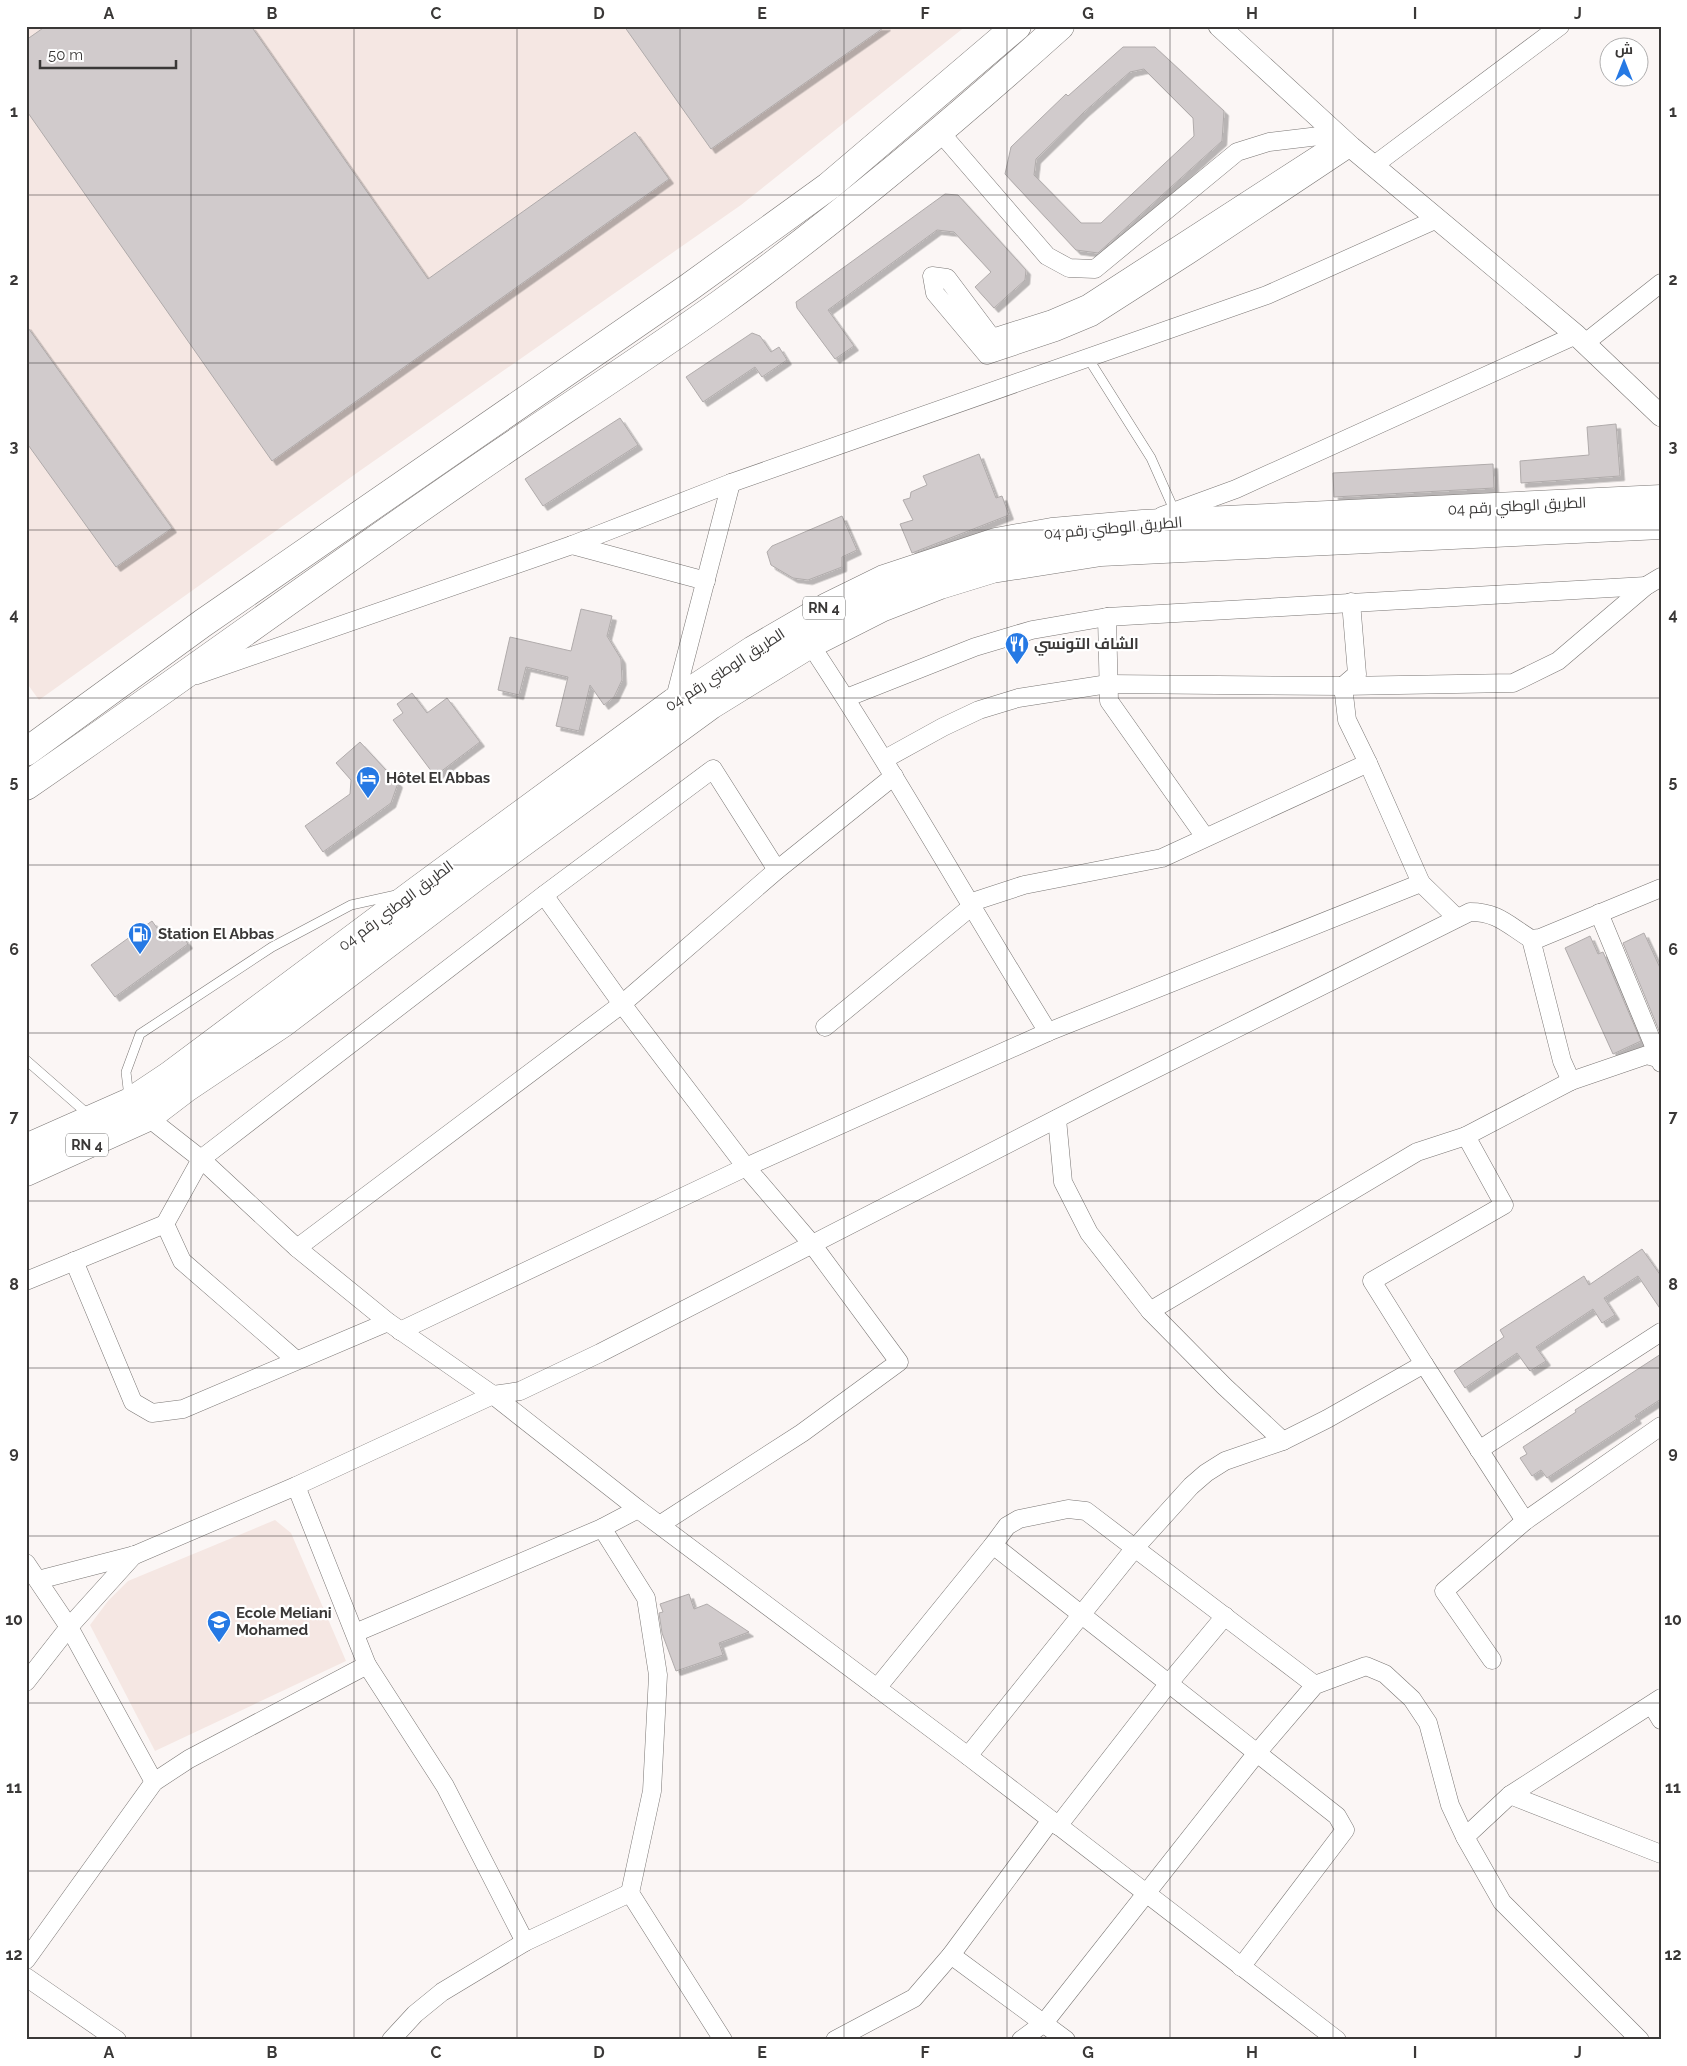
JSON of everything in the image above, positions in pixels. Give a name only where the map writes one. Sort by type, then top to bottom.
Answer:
[{"type":"main road","points":[[33,761],[211,618],[688,288],[813,197],[921,109],[1017,26]]},
{"type":"main road","points":[[33,761],[173,684],[463,478],[718,305],[803,242],[940,132],[1060,26]]},
{"type":"main road","name":"الطريق الوطني رقم 04","points":[[26,1148],[92,1118],[139,1110],[169,1076],[674,702],[753,650],[827,606],[884,579],[996,542],[1052,532],[1143,524],[1661,499]]},
{"type":"main road","name":"الطريق الوطني رقم 04","points":[[26,1172],[139,1110],[186,1088],[283,1023],[478,875],[703,711],[810,644],[881,608],[940,585],[992,570],[1101,552],[1661,525]]},
{"type":"street","points":[[1219,26],[1343,140],[1580,339],[1661,416]]},
{"type":"street","points":[[1374,166],[1560,26]]},
{"type":"street","points":[[940,132],[1046,256],[1069,268],[1095,269],[1237,152],[1269,142],[1343,140]]},
{"type":"street","points":[[1343,140],[1189,255],[1092,317],[1056,332],[986,355],[935,293],[932,276],[947,278],[992,338],[1052,319],[1087,304],[1343,140]]},
{"type":"street","points":[[173,684],[572,545],[731,483],[1267,294],[1437,219]]},
{"type":"street","points":[[1143,524],[1236,489],[1580,339],[1661,282]]},
{"type":"street","points":[[674,702],[731,483]]},
{"type":"street","points":[[572,545],[706,581]]},
{"type":"street","points":[[846,698],[976,647],[1032,630],[1107,617],[1654,582]]},
{"type":"street","points":[[884,759],[979,710],[1018,698],[1108,684],[1343,686],[1513,683],[1558,661],[1654,582]]},
{"type":"street","points":[[1343,686],[1357,674],[1351,602]]},
{"type":"street","points":[[1107,617],[1109,701],[1205,837]]},
{"type":"street","points":[[810,644],[884,759],[1048,1032]]},
{"type":"street","points":[[1343,686],[1347,720],[1368,762],[1421,883],[1457,918]]},
{"type":"street","points":[[824,1028],[970,905],[1024,885],[1162,858],[1368,762]]},
{"type":"street","points":[[26,1281],[165,1224],[201,1160],[544,895],[713,769],[777,870]]},
{"type":"street","points":[[297,1248],[622,1004],[777,870],[894,776]]},
{"type":"street","points":[[74,1261],[133,1402],[152,1413],[183,1409],[296,1360],[394,1326],[1048,1032],[1421,883]]},
{"type":"street","points":[[38,1580],[135,1555],[296,1486],[493,1395],[520,1391],[600,1353],[1057,1119],[1470,912],[1483,912],[1498,917],[1530,939],[1540,938],[1661,888]]},
{"type":"street","points":[[544,895],[622,1004],[746,1167],[812,1244],[898,1362],[802,1433],[660,1524]]},
{"type":"street","points":[[1599,913],[1660,1061]]},
{"type":"street","points":[[1530,939],[1562,1060],[1571,1082]]},
{"type":"street","points":[[1150,1311],[1417,1152],[1466,1136],[1571,1082],[1647,1055],[1660,1061]]},
{"type":"street","points":[[139,1110],[201,1160],[297,1248],[394,1326],[493,1395],[638,1508],[968,1756],[1338,2040]]},
{"type":"street","points":[[1057,1119],[1063,1182],[1089,1233],[1150,1311],[1224,1386],[1283,1441]]},
{"type":"street","points":[[1466,1136],[1504,1205],[1372,1281],[1525,1521]]},
{"type":"street","points":[[165,1224],[182,1261],[296,1360]]},
{"type":"street","points":[[1479,1450],[1661,1332]]},
{"type":"street","points":[[968,1756],[1134,1549],[1191,1486],[1206,1473],[1225,1462],[1283,1441],[1327,1419],[1424,1364]]},
{"type":"street","points":[[1492,1660],[1444,1591],[1525,1521],[1661,1426]]},
{"type":"street","points":[[296,1486],[367,1664],[445,1786],[525,1942]]},
{"type":"street","points":[[355,1633],[602,1528],[638,1508]]},
{"type":"street","points":[[877,1688],[1007,1526],[1019,1520],[1068,1509],[1086,1511],[1315,1685]]},
{"type":"street","points":[[602,1528],[646,1598],[658,1674],[652,1791],[630,1893],[723,2040]]},
{"type":"street","points":[[993,1545],[1337,1816],[1345,1830],[1241,1967]]},
{"type":"street","points":[[26,1682],[69,1627],[135,1555]]},
{"type":"street","points":[[26,1563],[69,1627],[154,1782]]},
{"type":"street","points":[[835,2040],[914,1998],[951,1955],[1055,1823],[1225,1616]]},
{"type":"street","points":[[26,1960],[154,1782],[189,1759],[367,1664]]},
{"type":"street","points":[[1021,2040],[1044,2023],[1256,1754],[1315,1685],[1366,1666],[1385,1674],[1412,1698],[1428,1723],[1450,1805],[1465,1837],[1502,1902],[1640,2040]]},
{"type":"street","points":[[1465,1837],[1510,1795],[1658,1707]]},
{"type":"street","points":[[1510,1795],[1661,1854]]},
{"type":"street","points":[[391,2040],[415,2014],[442,1992],[525,1942],[630,1893]]},
{"type":"street","points":[[951,1955],[1066,2040]]},
{"type":"street","points":[[26,1977],[117,2040]]},
{"type":"lane","points":[[1088,358],[1151,458],[1175,512]]},
{"type":"lane","points":[[139,1110],[126,1072],[140,1034],[272,947],[351,905],[418,890]]},
{"type":"lane","points":[[26,1060],[92,1118]]},
{"type":"shaded area","points":[[26,26],[966,26],[741,205],[361,470],[39,700],[26,682]]},
{"type":"shaded area","name":"Ecole Meliani Mohamed","points":[[275,1520],[291,1533],[346,1661],[155,1751],[90,1625],[108,1601],[128,1581]]},
{"type":"building","points":[[46,26],[251,26],[428,279],[635,132],[669,179],[272,461],[26,110],[26,40]]},
{"type":"building","points":[[624,26],[886,26],[711,149]]},
{"type":"building","points":[[1123,47],[1155,47],[1224,111],[1222,141],[1098,253],[1076,250],[1005,174],[1011,147],[1066,94],[1068,96]],"holes":[[[1144,69],[1193,118],[1194,136],[1101,223],[1081,223],[1034,175],[1036,159],[1084,112],[1130,72]]]},
{"type":"building","points":[[945,194],[958,195],[1026,270],[1025,280],[994,308],[975,287],[991,272],[954,232],[937,230],[828,310],[854,346],[835,359],[797,308],[796,302]]},
{"type":"building","points":[[26,325],[172,528],[116,567],[26,442]]},
{"type":"building","points":[[752,333],[760,336],[771,352],[779,347],[787,360],[762,377],[755,367],[703,402],[686,377]]},
{"type":"building","points":[[620,418],[638,445],[543,506],[525,479]]},
{"type":"building","points":[[1616,424],[1620,476],[1521,483],[1520,461],[1589,455],[1587,427]]},
{"type":"building","points":[[979,454],[996,498],[1002,496],[1009,515],[912,553],[900,524],[913,520],[903,500],[910,498],[911,492],[927,485],[923,476]]},
{"type":"building","points":[[1493,464],[1494,488],[1334,497],[1333,473]]},
{"type":"building","points":[[842,516],[857,550],[842,557],[842,567],[808,580],[793,578],[771,565],[767,552],[772,546]]},
{"type":"building","points":[[581,609],[612,616],[607,636],[621,659],[622,680],[614,697],[604,705],[590,685],[579,731],[556,726],[568,677],[526,667],[519,695],[498,690],[510,637],[571,651]]},
{"type":"building","points":[[412,693],[427,713],[447,698],[480,742],[435,776],[393,720],[403,713],[397,704]]},
{"type":"building","name":"Hôtel El Abbas","points":[[360,742],[398,783],[391,803],[323,852],[305,826],[350,794],[351,780],[336,763]]},
{"type":"building","name":"Station El Abbas","points":[[152,921],[165,939],[178,930],[188,944],[115,997],[91,965]]},
{"type":"building","points":[[1644,933],[1661,970],[1660,1033],[1623,943]]},
{"type":"building","points":[[1590,936],[1598,954],[1603,952],[1641,1041],[1613,1054],[1565,948]]},
{"type":"building","points":[[1642,1249],[1661,1276],[1661,1310],[1638,1276],[1604,1298],[1615,1315],[1602,1323],[1593,1309],[1536,1347],[1546,1361],[1530,1371],[1517,1353],[1465,1388],[1454,1371],[1504,1337],[1500,1330],[1584,1276],[1589,1285]]},
{"type":"building","points":[[1661,1354],[1661,1399],[1635,1416],[1637,1419],[1547,1478],[1541,1470],[1532,1476],[1520,1458],[1527,1454],[1523,1447],[1576,1412],[1575,1410]]},
{"type":"building","points":[[689,1594],[694,1609],[707,1604],[749,1632],[719,1643],[723,1655],[676,1671],[662,1633],[659,1613],[663,1612],[660,1604]]},
{"type":"place","name":"الشاف التونسي","points":[[1017,665]]},
{"type":"place","name":"Hôtel El Abbas","points":[[368,799]]},
{"type":"place","name":"Station El Abbas","points":[[140,955]]},
{"type":"place","name":"Ecole Meliani Mohamed","points":[[219,1643]]}]
